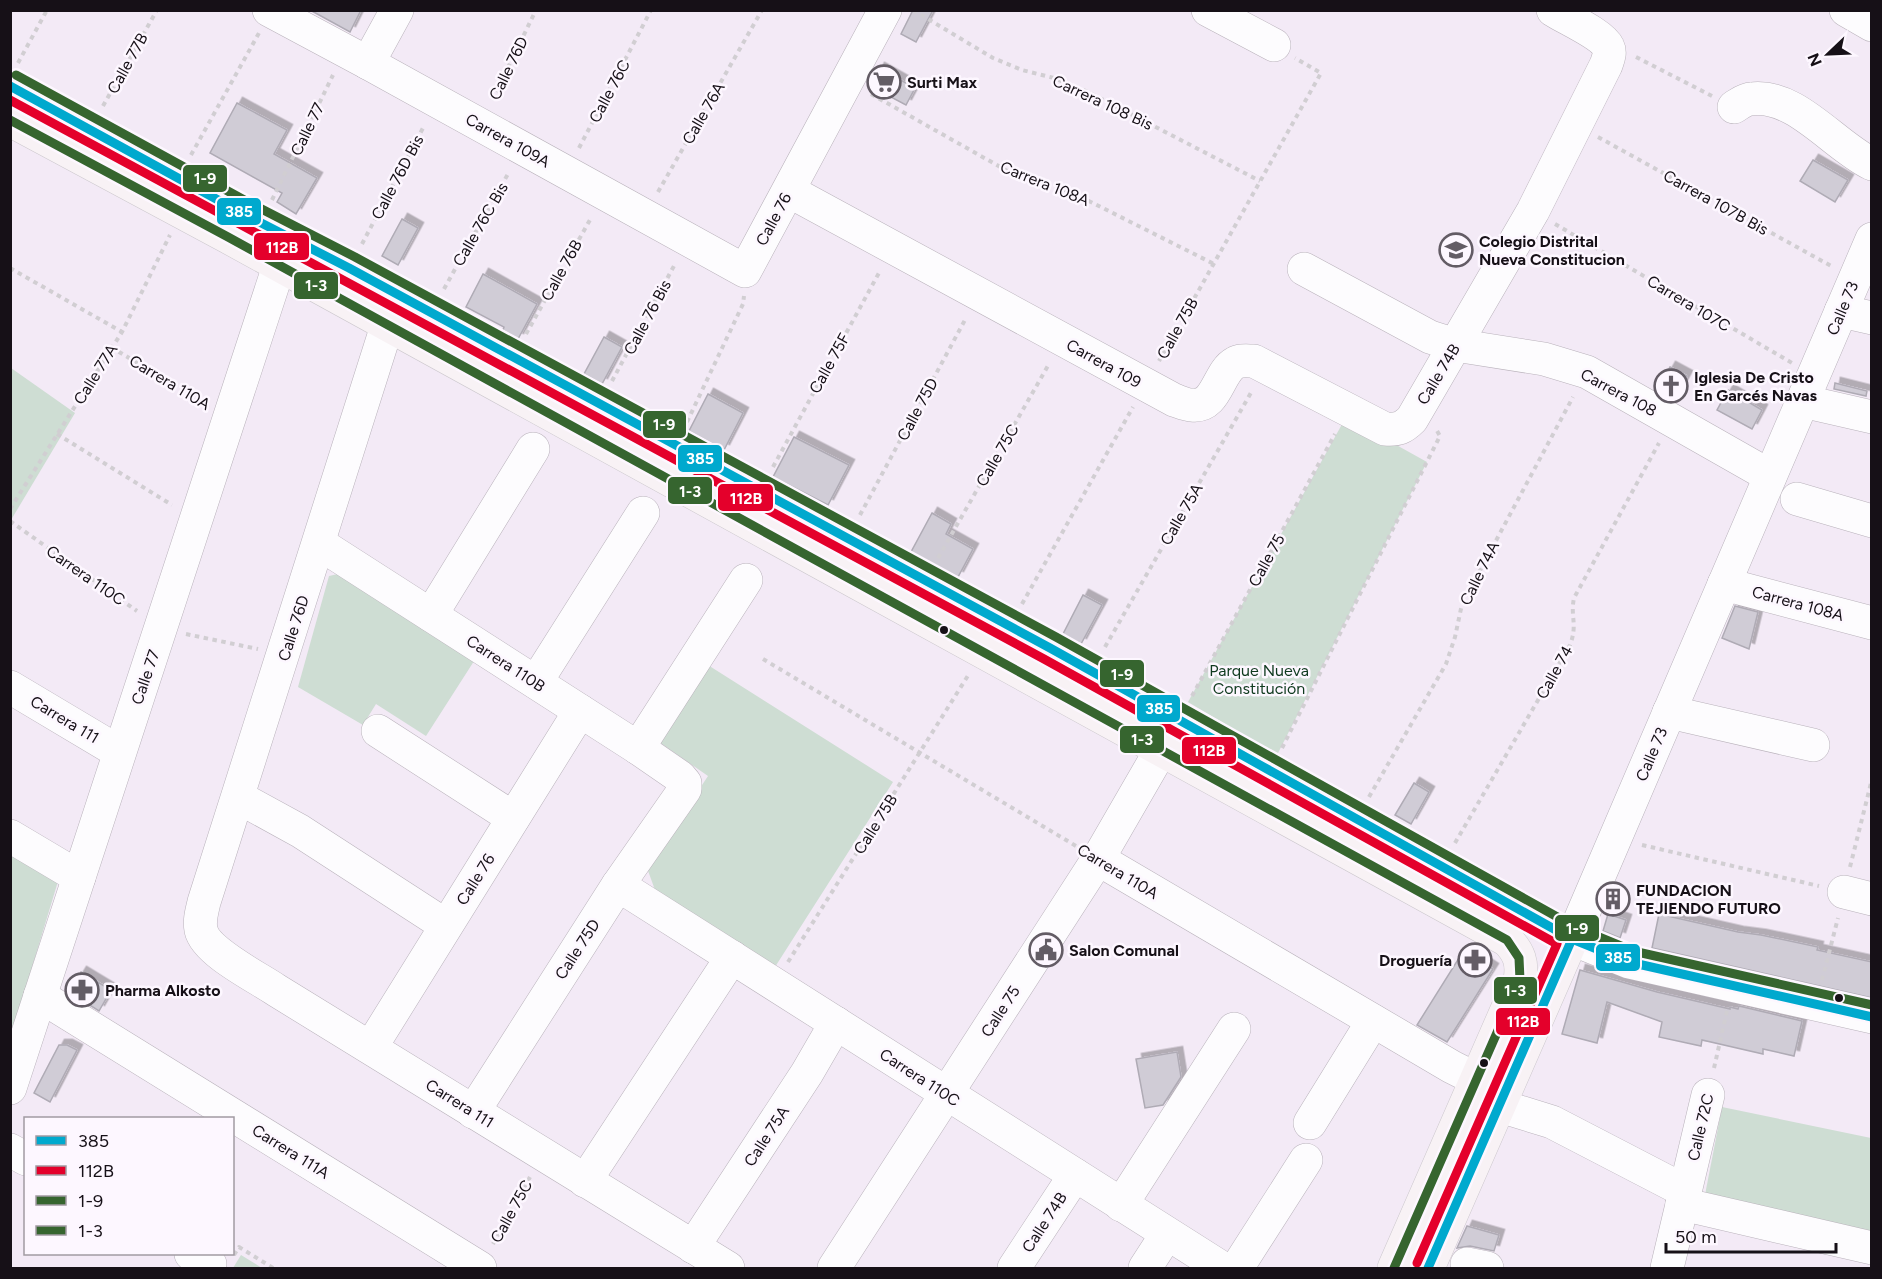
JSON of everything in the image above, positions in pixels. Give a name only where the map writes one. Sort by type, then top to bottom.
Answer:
[{"type":"main road","points":[[12,78],[246,219],[279,266],[1507,940],[1519,954],[1522,972],[1520,980],[1394,1269]]},
{"type":"main road","points":[[10,120],[246,219],[359,274],[1050,648],[1572,939]]},
{"type":"main road","name":"Calle 73","points":[[1428,1269],[1572,939]]},
{"type":"street","points":[[356,57],[398,10]]},
{"type":"street","name":"Calle 76","points":[[745,271],[885,10]]},
{"type":"street","points":[[1208,10],[1274,45]]},
{"type":"street","name":"Calle 74B","points":[[1412,419],[1533,211],[1610,56],[1608,47],[1601,39],[1552,10]]},
{"type":"street","points":[[1845,10],[1872,25]]},
{"type":"street","name":"Carrera 109A","points":[[270,11],[745,271]]},
{"type":"street","points":[[1734,106],[1749,99],[1769,100],[1788,106],[1872,164]]},
{"type":"street","name":"Carrera 109","points":[[789,191],[1174,400],[1193,405],[1202,404],[1210,398],[1232,364],[1240,361],[1254,361],[1385,429],[1397,430],[1412,419]]},
{"type":"street","name":"Calle 73","points":[[1572,939],[1808,389],[1856,314],[1854,279],[1872,239]]},
{"type":"street","name":"Calle 77","points":[[10,1088],[279,266]]},
{"type":"street","name":"Carrera 108","points":[[1304,269],[1430,338],[1455,345],[1534,357],[1587,372],[1770,476]]},
{"type":"street","name":"Calle 76D","points":[[201,930],[200,916],[320,544],[387,326]]},
{"type":"street","points":[[1808,389],[1872,417]]},
{"type":"street","points":[[431,615],[533,449]]},
{"type":"street","points":[[1797,499],[1872,521]]},
{"type":"street","points":[[536,682],[643,513]]},
{"type":"street","name":"Carrera 110B","points":[[320,544],[638,748],[680,777],[685,783],[685,789]]},
{"type":"street","points":[[638,748],[746,580]]},
{"type":"street","name":"Carrera 108A","points":[[1724,584],[1872,623]]},
{"type":"street","name":"Carrera 111","points":[[10,687],[119,752]]},
{"type":"street","name":"Calle 76","points":[[370,1047],[580,711]]},
{"type":"street","points":[[1669,712],[1813,745]]},
{"type":"street","points":[[378,730],[513,818]]},
{"type":"street","name":"Calle 75","points":[[834,1269],[1098,859],[1161,750]]},
{"type":"street","name":"Calle 75D","points":[[473,1112],[618,885],[685,789]]},
{"type":"street","points":[[238,797],[300,831],[445,925]]},
{"type":"street","points":[[10,836],[79,877]]},
{"type":"street","name":"Carrera 110A","points":[[1098,859],[1476,1079]]},
{"type":"street","name":"Carrera 110C","points":[[618,885],[1222,1269]]},
{"type":"street","name":"Carrera 111","points":[[201,930],[207,942],[219,952],[728,1269]]},
{"type":"street","points":[[1572,939],[1629,962],[1872,1017]]},
{"type":"street","points":[[585,1181],[732,957]]},
{"type":"street","name":"Carrera 111A","points":[[40,996],[486,1258]]},
{"type":"street","points":[[1310,1123],[1373,1021]]},
{"type":"street","name":"Calle 75A","points":[[693,1247],[807,1073],[836,1023]]},
{"type":"street","points":[[1121,1205],[1234,1029]]},
{"type":"street","name":"Calle 72C","points":[[1667,1269],[1708,1095]]},
{"type":"street","points":[[1500,1106],[1552,1122],[1683,1197],[1872,1248]]},
{"type":"street","points":[[10,1150],[24,1158]]},
{"type":"street","points":[[1237,1269],[1306,1160]]},
{"type":"street","name":"Calle 74B","points":[[1014,1269],[1075,1175]]},
{"type":"street","points":[[1144,1269],[1167,1234]]},
{"type":"path","points":[[12,78],[47,10]]},
{"type":"path","name":"Calle 77B","points":[[98,115],[157,10]]},
{"type":"path","name":"Calle 76D","points":[[480,125],[536,10]]},
{"type":"path","name":"Calle 76C","points":[[566,172],[651,10]]},
{"type":"path","name":"Calle 76A","points":[[644,215],[762,10]]},
{"type":"path","name":"Carrera 108 Bis","points":[[913,10],[993,58],[1088,92],[1260,181]]},
{"type":"path","points":[[187,162],[270,11]]},
{"type":"path","name":"Calle 77","points":[[246,219],[356,57]]},
{"type":"path","name":"Calle 75B","points":[[1022,605],[1321,73]]},
{"type":"path","name":"Carrera 108A","points":[[847,80],[1011,172],[1073,193],[1214,264]]},
{"type":"path","name":"Calle 76D Bis","points":[[356,254],[437,101]]},
{"type":"path","name":"Carrera 107B Bis","points":[[1577,125],[1854,279]]},
{"type":"path","name":"Calle 76C Bis","points":[[443,290],[523,148]]},
{"type":"path","name":"Calle 76B","points":[[524,337],[604,193]]},
{"type":"path","name":"Carrera 107C","points":[[1533,211],[1808,389]]},
{"type":"path","name":"Calle 77A","points":[[10,509],[122,332],[170,235]]},
{"type":"path","name":"Calle 76 Bis","points":[[610,383],[688,240]]},
{"type":"path","name":"Calle 75F","points":[[771,470],[893,246]]},
{"type":"path","name":"Carrera 110A","points":[[10,268],[122,332]]},
{"type":"path","points":[[685,425],[743,304],[745,271]]},
{"type":"path","name":"Calle 75D","points":[[855,525],[979,294]]},
{"type":"path","name":"Calle 75C","points":[[936,561],[1063,339]]},
{"type":"path","name":"Carrera 110A","points":[[111,347],[229,418]]},
{"type":"path","name":"Calle 75A","points":[[1103,651],[1266,367]]},
{"type":"path","name":"Calle 74A","points":[[1363,807],[1446,664],[1462,604],[1471,585],[1587,372]]},
{"type":"path","name":"Calle 75","points":[[1188,702],[1349,410]]},
{"type":"path","name":"Calle 74B","points":[[1280,752],[1440,436],[1439,431],[1435,428],[1412,419]]},
{"type":"path","name":"Calle 74","points":[[1454,844],[1570,645],[1575,632],[1572,609],[1574,598],[1672,420]]},
{"type":"path","points":[[57,434],[195,520]]},
{"type":"path","name":"Carrera 110C","points":[[10,521],[162,629]]},
{"type":"path","points":[[162,629],[284,654]]},
{"type":"path","name":"Carrera 110A","points":[[763,659],[1098,859]]},
{"type":"path","name":"Calle 75B","points":[[774,984],[970,673]]},
{"type":"path","points":[[1615,839],[1858,896]]},
{"type":"path","name":"Calle 72C","points":[[1708,1095],[1733,986]]},
{"type":"path","name":"Calle 75C","points":[[486,1258],[543,1154]]},
{"type":"path","points":[[239,1247],[273,1269]]},
{"type":"green space","points":[[11,368],[75,413],[11,520]]},
{"type":"green space","name":"Parque Nueva Constitución","points":[[1346,417],[1427,462],[1277,755],[1188,702]]},
{"type":"green space","points":[[347,572],[476,658],[426,736],[376,704],[363,725],[298,687],[329,576]]},
{"type":"green space","points":[[700,660],[893,782],[775,967],[655,890],[647,868],[708,776],[649,735]]},
{"type":"green space","points":[[11,848],[59,878],[11,1037]]},
{"type":"green space","points":[[1722,1107],[1871,1138],[1871,1234],[1704,1200]]},
{"type":"green space","points":[[241,1255],[262,1268],[233,1268]]},
{"type":"building","points":[[310,10],[361,10],[350,32]]},
{"type":"building","points":[[913,10],[933,10],[916,42],[901,34]]},
{"type":"building","points":[[879,68],[915,88],[906,105],[870,86]]},
{"type":"building","points":[[237,103],[287,130],[274,154],[317,178],[296,214],[277,202],[282,193],[210,153]]},
{"type":"building","points":[[1813,160],[1848,180],[1835,202],[1800,181]]},
{"type":"building","points":[[402,219],[418,228],[398,265],[382,256]]},
{"type":"building","points":[[483,274],[537,304],[518,339],[503,330],[504,327],[466,307]]},
{"type":"building","points":[[604,337],[622,347],[602,384],[584,374]]},
{"type":"building","name":"Iglesia De Cristo En Garcés Navas","points":[[1670,367],[1687,376],[1674,400],[1657,390]]},
{"type":"building","points":[[1835,383],[1867,391],[1866,396],[1834,389]]},
{"type":"building","points":[[1728,390],[1762,410],[1752,429],[1717,410]]},
{"type":"building","points":[[708,394],[743,413],[724,450],[689,431]]},
{"type":"building","points":[[794,437],[849,465],[828,505],[773,477]]},
{"type":"building","points":[[932,513],[951,524],[946,534],[973,549],[958,577],[911,552]]},
{"type":"building","points":[[1083,595],[1102,605],[1081,644],[1063,634]]},
{"type":"building","points":[[1735,606],[1758,612],[1749,649],[1722,638]]},
{"type":"building","points":[[1414,783],[1429,792],[1411,824],[1395,815]]},
{"type":"building","points":[[1608,914],[1626,920],[1620,938],[1603,931]]},
{"type":"building","points":[[1659,914],[1818,947],[1817,950],[1872,962],[1872,998],[1652,948]]},
{"type":"building","points":[[1464,950],[1493,969],[1447,1042],[1417,1025]]},
{"type":"building","points":[[1580,970],[1657,992],[1730,1009],[1730,1007],[1738,1009],[1739,1006],[1802,1021],[1794,1056],[1763,1049],[1763,1054],[1702,1040],[1701,1046],[1659,1037],[1662,1022],[1607,1002],[1597,1043],[1562,1034]]},
{"type":"building","points":[[81,972],[111,990],[99,1011],[69,992]]},
{"type":"building","points":[[59,1045],[67,1045],[77,1050],[50,1102],[34,1093]]},
{"type":"building","points":[[1177,1052],[1181,1077],[1163,1105],[1145,1108],[1136,1059]]},
{"type":"building","points":[[1467,1226],[1499,1235],[1494,1251],[1470,1246],[1457,1248]]},
{"type":"transit line","name":"1-9","points":[[16,75],[1056,637],[1577,928],[1633,951],[1872,1005]]},
{"type":"transit line","name":"385","points":[[10,86],[1050,648],[1572,939],[1629,962],[1872,1017]]},
{"type":"transit line","name":"112B","points":[[10,100],[1044,659],[1557,944],[1417,1263]]},
{"type":"transit line","name":"1-3","points":[[10,120],[228,237],[1507,940],[1519,958],[1520,980],[1394,1268]]},
{"type":"transit line","name":"385","points":[[1428,1268],[1572,939]]},
{"type":"place","name":"Surti Max","points":[[884,82]]},
{"type":"place","name":"Colegio Distrital Nueva Constitucion","points":[[1456,250]]},
{"type":"place","name":"Iglesia De Cristo En Garcés Navas","points":[[1671,386]]},
{"type":"place","name":"FUNDACION TEJIENDO FUTURO","points":[[1613,899]]},
{"type":"place","name":"Salon Comunal","points":[[1046,950]]},
{"type":"place","name":"Droguería","points":[[1475,960]]},
{"type":"place","name":"Pharma Alkosto","points":[[82,990]]}]
